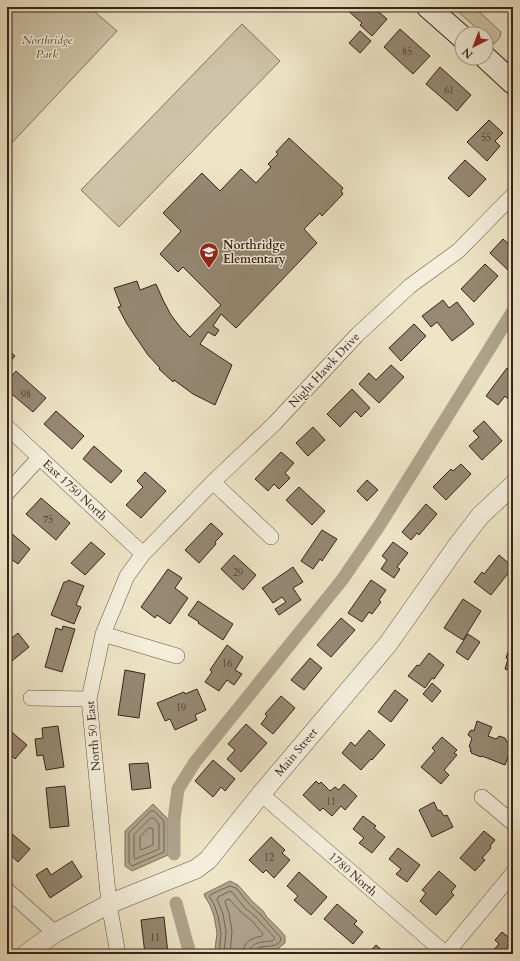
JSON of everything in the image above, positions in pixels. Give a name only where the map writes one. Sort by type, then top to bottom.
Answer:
[{"type":"main road","points":[[428,7],[454,30]]},
{"type":"main road","points":[[494,65],[513,82]]},
{"type":"street","name":"Night Hawk Drive","points":[[143,554],[213,482],[275,423],[357,335],[410,286],[458,251],[513,195]]},
{"type":"street","name":"East 1750 North","points":[[7,427],[143,554]]},
{"type":"street","points":[[7,493],[40,457]]},
{"type":"street","points":[[213,482],[271,537]]},
{"type":"street","name":"Main Street","points":[[26,954],[55,933],[109,904],[196,868],[208,860],[261,794],[388,644],[480,516],[513,485]]},
{"type":"street","name":"North 50 East","points":[[118,954],[109,904],[89,699],[103,634],[127,576],[143,554]]},
{"type":"street","points":[[103,634],[177,656]]},
{"type":"street","points":[[31,698],[89,699]]},
{"type":"street","name":"1780 North","points":[[261,794],[446,954]]},
{"type":"street","points":[[482,797],[513,823]]},
{"type":"street","points":[[446,954],[513,872]]},
{"type":"street","points":[[7,890],[55,933]]},
{"type":"green space","name":"Northridge Park","points":[[7,7],[89,7],[117,31],[7,148]]},
{"type":"green space","points":[[453,7],[474,7],[501,32],[500,37],[494,44],[494,26],[474,26]]},
{"type":"green space","points":[[242,24],[280,61],[119,227],[81,190]]},
{"type":"water","points":[[153,804],[168,819],[168,855],[132,871],[125,866],[125,831]]},
{"type":"water","points":[[230,881],[238,885],[285,936],[285,943],[276,950],[251,954],[215,954],[217,933],[214,916],[204,894]]},
{"type":"building","points":[[348,7],[373,7],[387,19],[372,36],[360,25],[362,23],[346,9]]},
{"type":"building","points":[[400,29],[430,56],[413,74],[384,47]]},
{"type":"building","points":[[360,31],[371,41],[360,53],[349,43]]},
{"type":"building","points":[[440,67],[471,95],[457,111],[426,84]]},
{"type":"building","points":[[489,120],[503,133],[495,141],[500,146],[487,161],[467,142]]},
{"type":"building","points":[[289,138],[343,188],[341,191],[343,194],[322,216],[320,213],[304,229],[317,243],[236,328],[221,314],[213,326],[219,330],[215,336],[208,332],[200,344],[232,365],[215,405],[193,394],[174,380],[173,382],[159,369],[160,368],[148,355],[127,324],[118,307],[121,306],[114,288],[137,281],[140,290],[156,284],[171,315],[190,337],[221,305],[183,267],[178,272],[160,254],[181,231],[163,213],[202,173],[220,191],[241,169],[256,183],[271,167],[268,164],[278,154],[276,152]]},
{"type":"building","points":[[465,160],[486,179],[469,197],[448,178]]},
{"type":"building","points":[[503,239],[510,245],[513,242],[513,269],[510,272],[490,253]]},
{"type":"building","points":[[485,264],[498,276],[474,302],[461,289]]},
{"type":"building","points":[[443,300],[449,308],[457,302],[474,324],[452,341],[437,322],[431,327],[422,316]]},
{"type":"building","points":[[414,324],[426,336],[401,361],[389,348]]},
{"type":"building","points":[[7,349],[15,356],[7,365]]},
{"type":"building","points":[[391,365],[404,377],[379,403],[359,384],[369,373],[376,380]]},
{"type":"building","points":[[507,368],[513,372],[513,392],[508,399],[505,396],[498,405],[486,396]]},
{"type":"building","points":[[16,371],[46,398],[33,412],[7,390],[7,381]]},
{"type":"building","points":[[352,389],[370,408],[361,417],[355,411],[340,427],[327,414]]},
{"type":"building","points":[[56,411],[84,436],[72,449],[44,424]]},
{"type":"building","points":[[484,421],[502,441],[482,460],[469,446],[479,437],[473,431]]},
{"type":"building","points":[[313,427],[325,440],[308,456],[296,443]]},
{"type":"building","points":[[94,446],[122,471],[111,483],[83,459]]},
{"type":"building","points":[[281,452],[294,463],[285,473],[290,478],[279,489],[274,484],[268,491],[255,479]]},
{"type":"building","points":[[461,464],[471,474],[446,500],[433,487],[451,469],[453,471]]},
{"type":"building","points":[[145,472],[166,491],[141,518],[126,505],[143,487],[137,481]]},
{"type":"building","points":[[367,480],[378,490],[367,501],[357,491]]},
{"type":"building","points":[[299,487],[325,511],[312,525],[286,500]]},
{"type":"building","points":[[41,498],[70,523],[56,540],[26,514]]},
{"type":"building","points":[[426,504],[437,514],[419,535],[417,533],[411,540],[402,532]]},
{"type":"building","points":[[211,523],[223,534],[199,563],[185,550]]},
{"type":"building","points":[[322,530],[337,539],[322,561],[320,559],[313,569],[301,561]]},
{"type":"building","points":[[11,533],[30,549],[18,564],[11,559],[7,564],[7,538]]},
{"type":"building","points":[[91,542],[105,554],[85,575],[71,563]]},
{"type":"building","points":[[393,542],[408,553],[397,567],[400,569],[394,578],[381,569],[387,560],[382,556]]},
{"type":"building","points":[[234,555],[256,575],[243,590],[221,569]]},
{"type":"building","points":[[499,555],[513,567],[491,595],[474,582],[482,572],[484,574]]},
{"type":"building","points":[[293,567],[303,582],[293,588],[301,600],[279,615],[275,609],[286,602],[282,597],[273,603],[262,588]]},
{"type":"building","points":[[168,569],[182,578],[175,588],[188,598],[170,624],[157,615],[155,618],[141,607]]},
{"type":"building","points":[[68,580],[84,586],[76,605],[81,607],[74,624],[51,615],[64,582],[67,582]]},
{"type":"building","points":[[371,580],[386,590],[379,600],[381,602],[372,614],[369,612],[362,622],[348,613]]},
{"type":"building","points":[[463,599],[481,611],[463,640],[444,628]]},
{"type":"building","points":[[198,601],[233,624],[223,640],[188,615]]},
{"type":"building","points":[[341,618],[355,630],[331,657],[317,645]]},
{"type":"building","points":[[63,626],[75,629],[62,672],[45,667],[56,628],[62,630]]},
{"type":"building","points":[[18,633],[29,647],[7,665],[7,642]]},
{"type":"building","points":[[468,634],[480,642],[468,660],[456,652]]},
{"type":"building","points":[[227,645],[243,657],[235,670],[242,674],[234,685],[227,680],[219,691],[205,682],[212,672],[210,670]]},
{"type":"building","points":[[509,649],[513,650],[513,672],[505,669]]},
{"type":"building","points":[[429,653],[444,665],[434,679],[432,678],[425,688],[408,676],[417,665],[419,666]]},
{"type":"building","points":[[310,658],[322,668],[304,690],[291,680]]},
{"type":"building","points":[[125,670],[145,674],[139,718],[118,715]]},
{"type":"building","points":[[432,683],[441,691],[432,702],[423,694]]},
{"type":"building","points":[[197,689],[206,710],[195,715],[197,720],[175,730],[170,719],[165,721],[157,703],[184,692],[185,694]]},
{"type":"building","points":[[395,690],[408,700],[391,722],[378,712]]},
{"type":"building","points":[[281,696],[295,708],[273,734],[261,724],[267,716],[265,714]]},
{"type":"building","points":[[477,721],[492,727],[488,736],[496,739],[499,736],[505,738],[507,742],[513,745],[505,765],[471,753],[471,748],[469,747],[472,738],[468,735],[470,731],[474,731]]},
{"type":"building","points":[[246,724],[267,743],[241,772],[227,759],[235,750],[228,744]]},
{"type":"building","points":[[58,726],[64,767],[46,770],[43,755],[37,756],[35,739],[43,738],[42,728]]},
{"type":"building","points":[[7,728],[27,745],[15,759],[7,751]]},
{"type":"building","points":[[369,730],[385,745],[361,770],[342,753],[351,742],[355,746]]},
{"type":"building","points":[[442,737],[457,750],[454,753],[457,755],[444,770],[449,775],[441,784],[421,767],[435,751],[432,748]]},
{"type":"building","points":[[213,760],[235,779],[225,791],[221,787],[213,797],[195,781]]},
{"type":"building","points":[[148,763],[151,788],[132,790],[129,764]]},
{"type":"building","points":[[316,781],[319,784],[321,782],[330,791],[335,787],[339,790],[344,784],[357,796],[345,810],[341,806],[332,816],[323,808],[320,811],[303,795]]},
{"type":"building","points":[[65,786],[69,826],[50,828],[46,788]]},
{"type":"building","points":[[434,802],[438,811],[440,810],[444,816],[447,815],[453,827],[432,837],[419,810]]},
{"type":"building","points":[[363,816],[376,826],[374,828],[385,837],[372,853],[359,843],[364,838],[353,829]]},
{"type":"building","points":[[484,831],[495,840],[490,846],[491,848],[482,858],[485,860],[475,871],[460,858]]},
{"type":"building","points":[[11,833],[30,849],[18,862],[7,852],[7,839]]},
{"type":"building","points":[[271,837],[285,850],[282,853],[290,860],[274,878],[266,870],[263,873],[249,860]]},
{"type":"building","points":[[398,848],[420,865],[407,882],[396,874],[401,869],[389,859]]},
{"type":"building","points":[[72,861],[82,877],[50,898],[36,875],[47,868],[51,875]]},
{"type":"building","points":[[439,871],[456,886],[451,892],[454,895],[436,915],[420,901],[426,893],[422,890]]},
{"type":"building","points":[[299,872],[327,897],[311,915],[294,900],[298,896],[287,886]]},
{"type":"building","points":[[337,904],[357,921],[354,924],[363,932],[353,944],[324,919]]},
{"type":"building","points":[[164,917],[168,954],[145,954],[141,920]]},
{"type":"building","points":[[502,932],[513,941],[513,954],[490,954],[499,944],[495,940]]},
{"type":"building","points":[[376,945],[383,951],[385,949],[390,954],[368,954]]},
{"type":"building","points":[[393,950],[397,954],[390,954]]},
{"type":"waterway","points":[[174,854],[174,820],[178,789],[195,762],[342,580],[379,526],[513,311]]},
{"type":"waterway","points":[[176,903],[190,954]]},
{"type":"place","name":"Northridge Elementary","points":[[209,269]]}]
